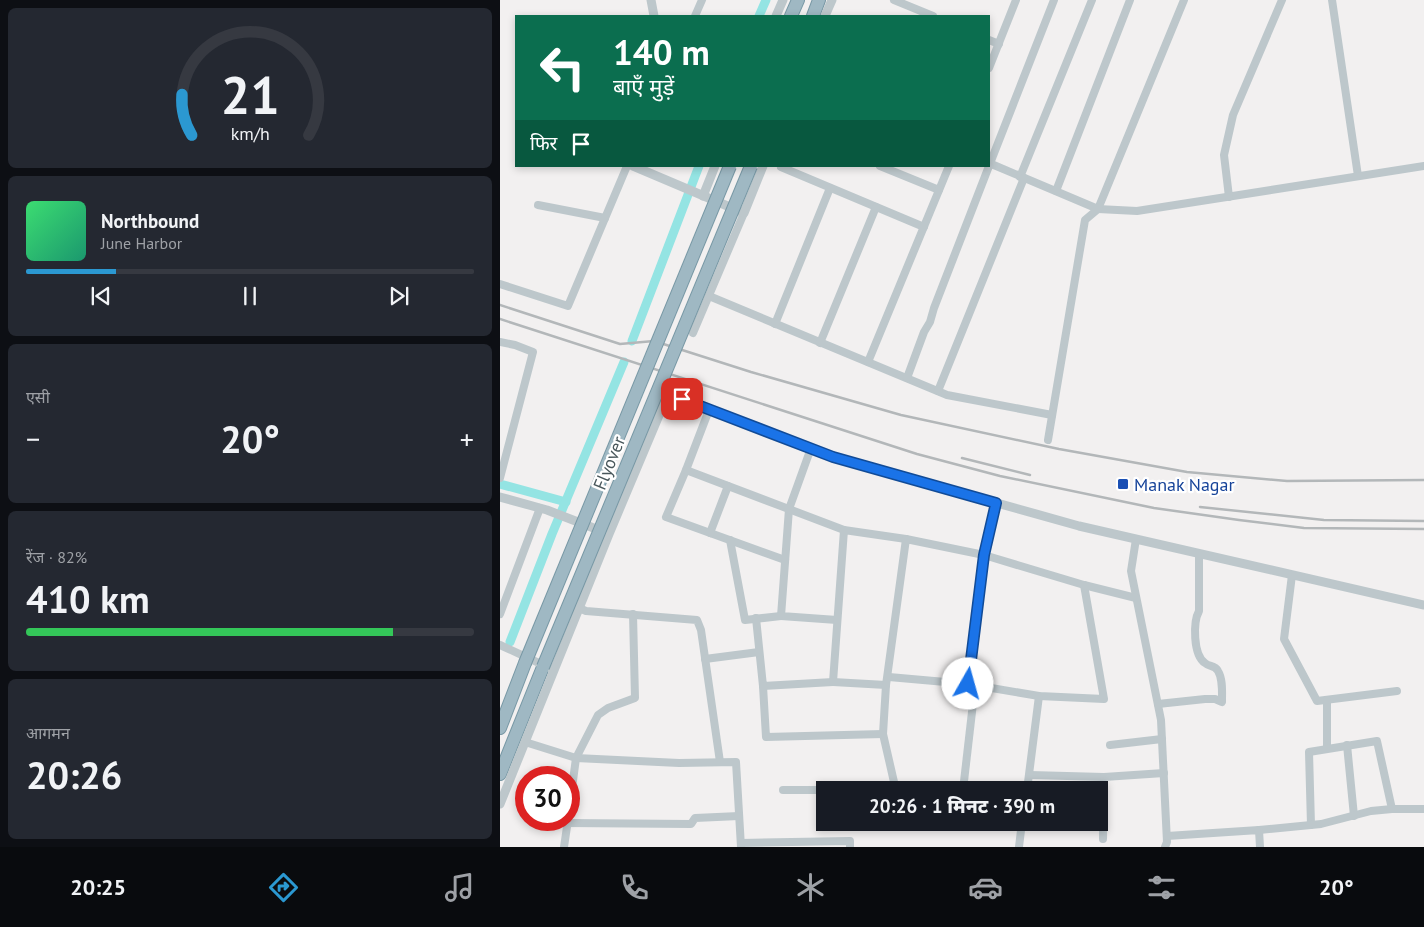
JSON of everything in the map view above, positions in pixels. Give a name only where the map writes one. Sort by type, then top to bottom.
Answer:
[{"type":"highway","points":[[791,15],[798,0]]},
{"type":"highway","points":[[813,15],[819,0]]},
{"type":"highway","name":"Flyover","points":[[500,728],[730,167]]},
{"type":"highway","name":"Flyover","points":[[500,774],[549,669],[751,167]]},
{"type":"street","points":[[651,0],[654,15]]},
{"type":"street","points":[[695,15],[702,0]]},
{"type":"street","points":[[776,15],[783,0]]},
{"type":"street","points":[[825,15],[832,0]]},
{"type":"street","points":[[894,0],[931,15]]},
{"type":"street","points":[[990,66],[1016,0]]},
{"type":"street","points":[[990,162],[1054,0]]},
{"type":"street","points":[[938,392],[1092,0]]},
{"type":"street","points":[[1056,192],[1130,0]]},
{"type":"street","points":[[1048,440],[1085,220],[1098,209],[1184,0]]},
{"type":"street","points":[[1229,197],[1224,155],[1233,115],[1282,0]]},
{"type":"street","points":[[1332,0],[1358,176]]},
{"type":"street","points":[[990,40],[999,44]]},
{"type":"street","points":[[990,165],[1098,209],[1138,211],[1424,166]]},
{"type":"street","points":[[500,284],[568,306],[605,218],[631,167]]},
{"type":"street","points":[[634,167],[744,213]]},
{"type":"street","points":[[700,195],[714,167]]},
{"type":"street","points":[[693,332],[763,167]]},
{"type":"street","points":[[781,167],[924,227]]},
{"type":"street","points":[[882,167],[939,190]]},
{"type":"street","points":[[868,362],[949,167]]},
{"type":"street","points":[[907,378],[988,167]]},
{"type":"street","points":[[775,324],[830,188]]},
{"type":"street","points":[[538,206],[605,218]]},
{"type":"street","points":[[820,343],[876,207]]},
{"type":"street","points":[[709,296],[938,392],[1052,415]]},
{"type":"street","points":[[500,342],[515,345],[532,352],[501,472]]},
{"type":"street","points":[[500,804],[525,742],[549,669],[579,608],[668,394],[833,457],[996,503],[1079,526],[1424,605]]},
{"type":"street","points":[[709,410],[666,518],[785,560]]},
{"type":"street","points":[[781,616],[789,509],[811,448]]},
{"type":"street","points":[[686,470],[844,530],[906,539],[984,555],[1084,585],[1136,598]]},
{"type":"street","points":[[710,534],[728,486]]},
{"type":"street","points":[[500,497],[568,517],[609,534]]},
{"type":"street","points":[[964,781],[984,555],[996,503]]},
{"type":"street","points":[[500,614],[544,509]]},
{"type":"street","points":[[833,682],[844,530]]},
{"type":"street","points":[[896,781],[882,734],[886,685],[906,539]]},
{"type":"street","points":[[1136,539],[1131,571],[1161,720],[1167,836],[1165,847]]},
{"type":"street","points":[[730,540],[745,620],[781,616],[837,620]]},
{"type":"street","points":[[1158,704],[1205,699],[1215,699],[1222,702],[1222,685],[1219,672],[1214,666],[1205,664],[1197,647],[1195,633],[1196,618],[1199,610],[1199,554]]},
{"type":"street","points":[[1292,575],[1284,639],[1317,701],[1397,691]]},
{"type":"street","points":[[888,677],[971,685],[1039,696],[1104,699],[1084,585]]},
{"type":"street","points":[[579,608],[586,611],[697,620],[701,630],[720,762]]},
{"type":"street","points":[[575,766],[576,758],[598,715],[608,708],[635,698],[633,614]]},
{"type":"street","points":[[756,618],[766,737],[882,734]]},
{"type":"street","points":[[500,645],[549,669]]},
{"type":"street","points":[[705,659],[759,652]]},
{"type":"street","points":[[763,686],[833,682],[886,685]]},
{"type":"street","points":[[1029,781],[1039,696]]},
{"type":"street","points":[[1327,700],[1327,748]]},
{"type":"street","points":[[1110,745],[1162,739]]},
{"type":"street","points":[[1312,825],[1310,752],[1327,748],[1378,741],[1392,809]]},
{"type":"street","points":[[525,742],[576,758],[679,763],[736,762],[741,845],[850,841],[850,847]]},
{"type":"street","points":[[1347,744],[1354,816]]},
{"type":"street","points":[[1030,774],[1104,778],[1164,773]]},
{"type":"street","points":[[1103,839],[1104,778]]},
{"type":"street","points":[[783,790],[816,790]]},
{"type":"street","points":[[1167,836],[1312,825],[1371,811],[1424,809]]},
{"type":"street","points":[[580,822],[691,824],[695,818],[740,816]]},
{"type":"street","points":[[1259,830],[1260,847]]},
{"type":"street","points":[[564,847],[566,831]]},
{"type":"street","points":[[1019,847],[1021,831]]},
{"type":"waterway","points":[[759,15],[766,0]]},
{"type":"waterway","points":[[632,341],[699,167]]},
{"type":"waterway","points":[[510,642],[552,534],[624,362]]},
{"type":"waterway","points":[[500,484],[566,502]]},
{"type":"railway","points":[[500,305],[620,344],[654,341],[751,372],[901,415],[1059,449],[1187,472],[1287,481],[1424,480]]},
{"type":"railway","points":[[500,319],[917,454],[1000,476],[1154,508],[1239,520],[1304,528],[1424,529]]},
{"type":"railway","points":[[962,458],[1030,475]]},
{"type":"railway","points":[[1200,507],[1324,520],[1424,521]]},
{"type":"place","name":"Manak Nagar","points":[[1123,484]]},
{"type":"route","points":[[682,399],[833,457],[996,503],[984,555],[968,684]]}]
